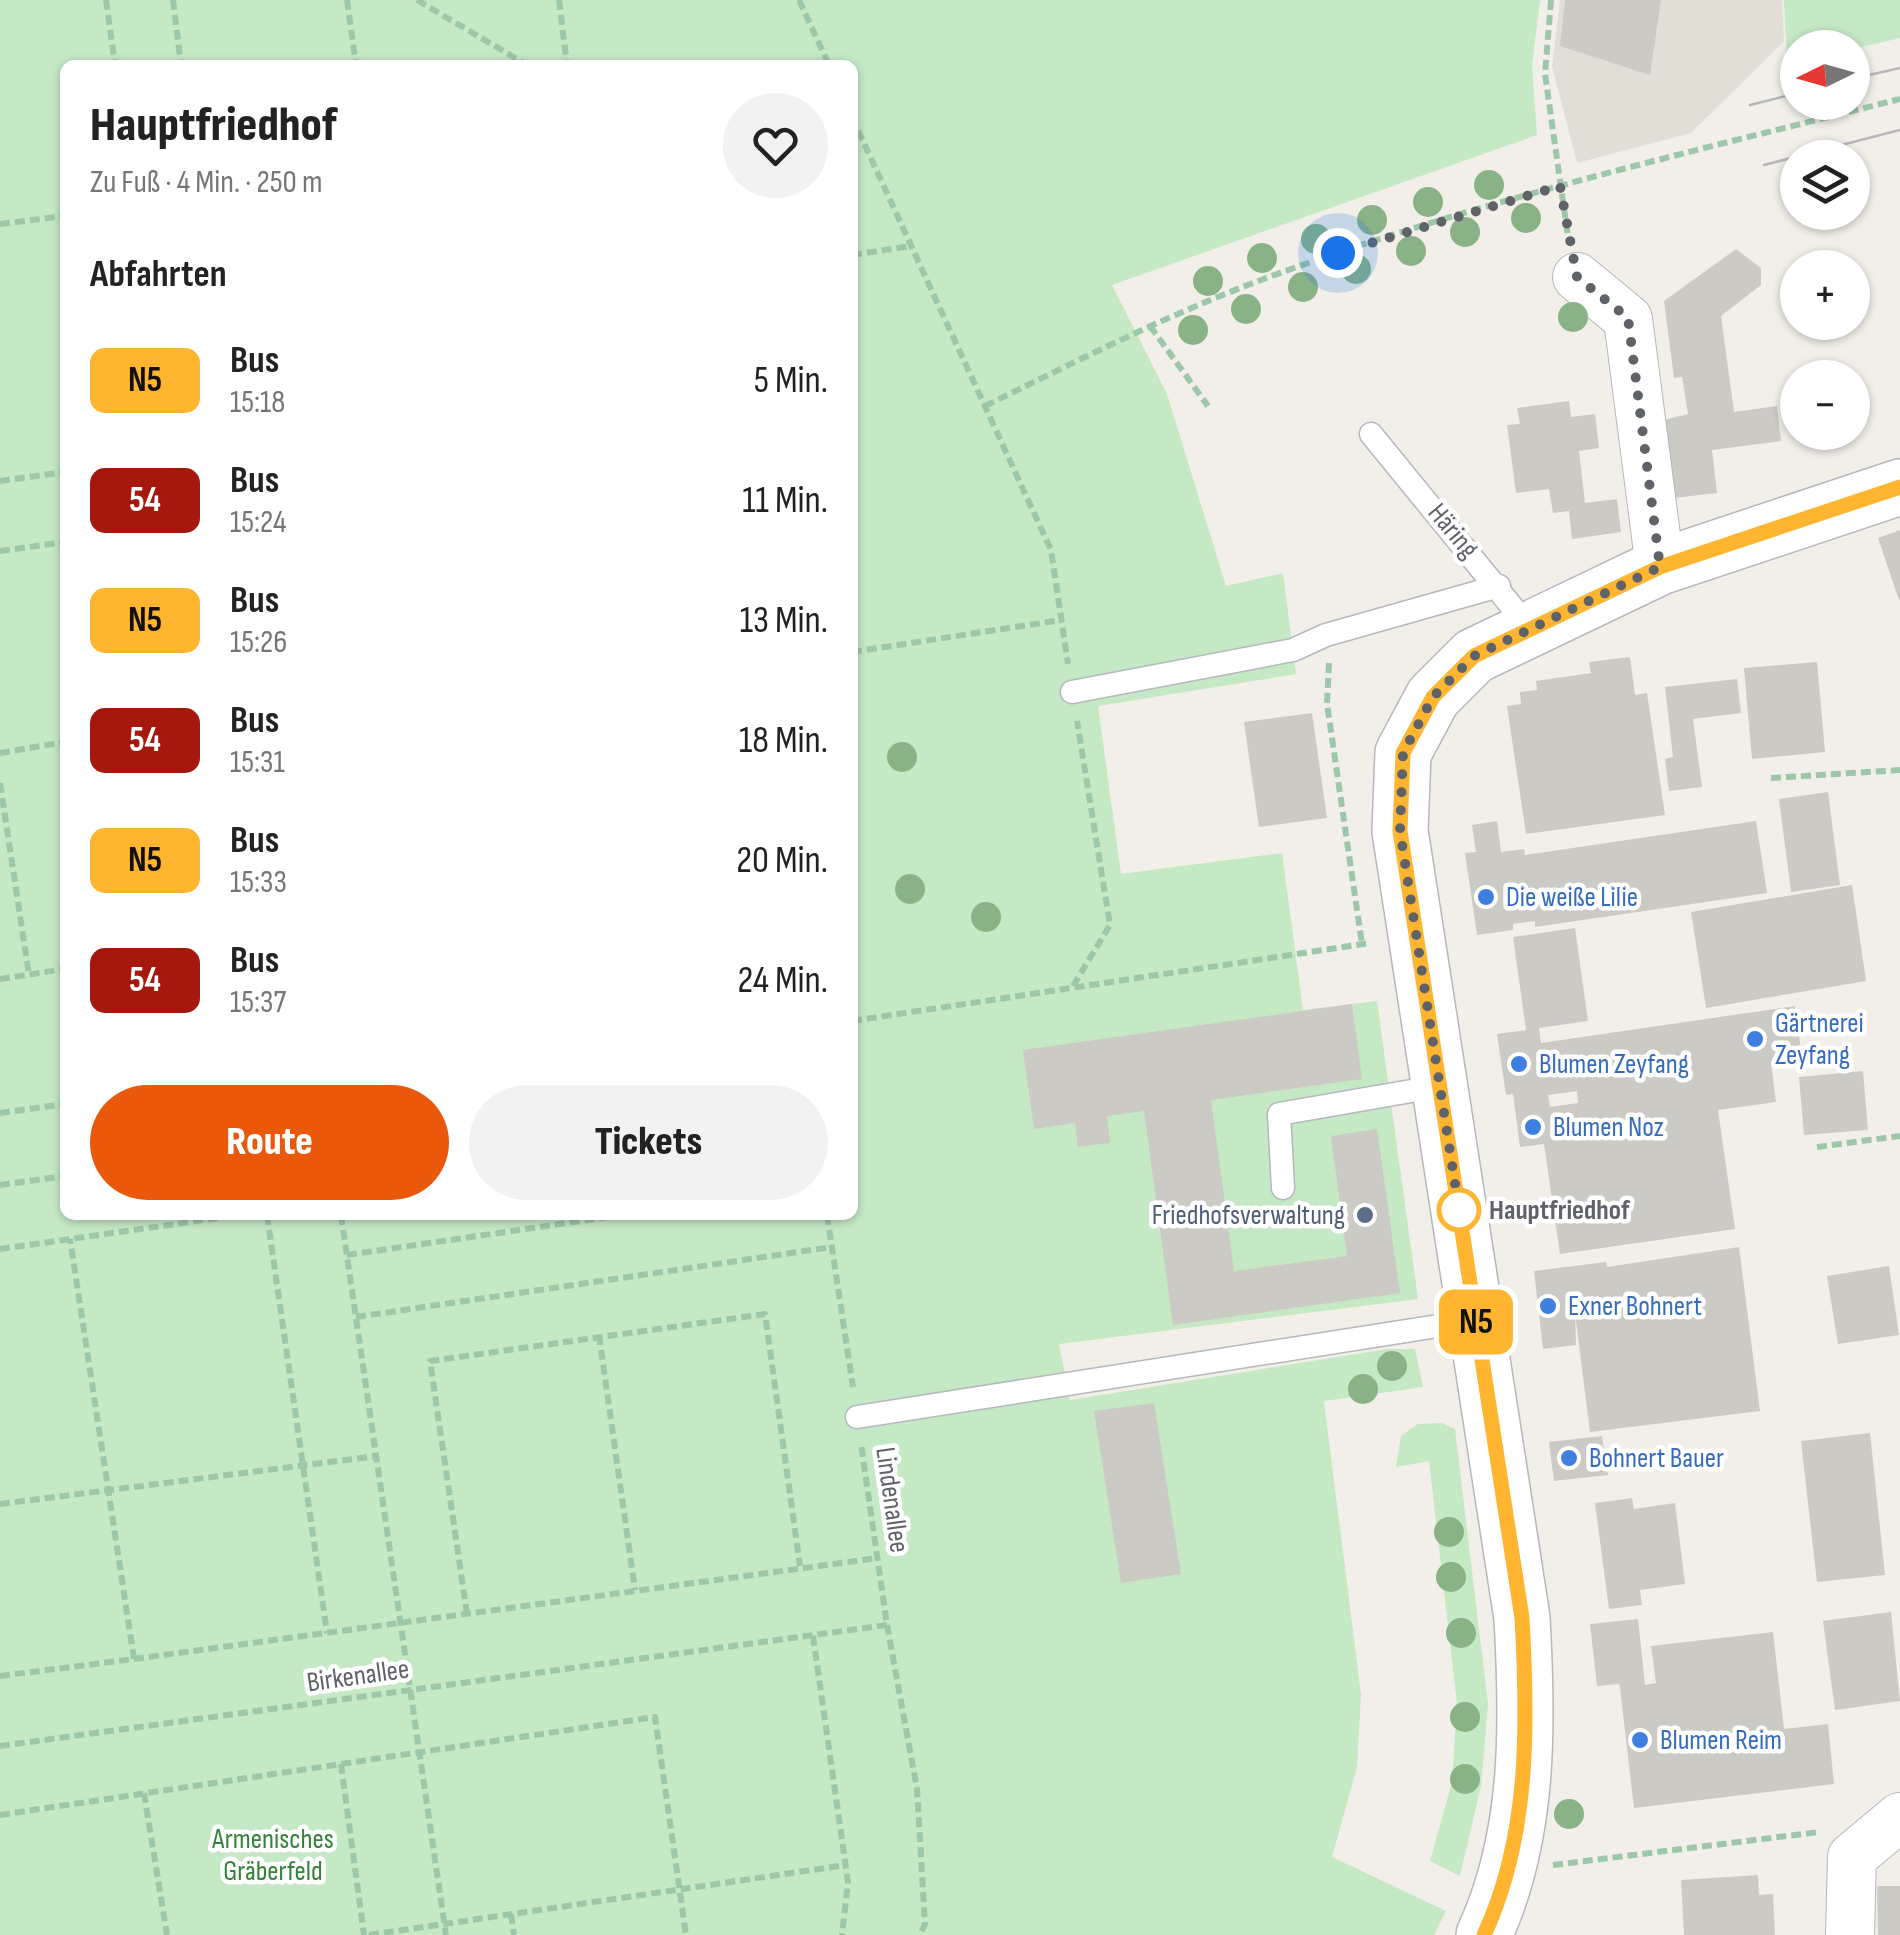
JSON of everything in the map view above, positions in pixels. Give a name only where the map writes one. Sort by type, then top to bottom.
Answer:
[{"type":"street","points":[[1577,277],[1628,318],[1660,567]]},
{"type":"street","points":[[1484,1935],[1510,1858],[1528,1722],[1522,1618],[1400,831],[1403,753],[1433,697],[1474,656],[1660,567],[1900,487]]},
{"type":"street","points":[[1850,1935],[1852,1856],[1900,1816]]},
{"type":"lane","name":"Häring","points":[[1371,434],[1500,586],[1531,630]]},
{"type":"lane","points":[[1072,692],[1293,650],[1326,634],[1500,586]]},
{"type":"lane","points":[[1283,1188],[1280,1114],[1440,1086]]},
{"type":"lane","points":[[857,1416],[1476,1320]]},
{"type":"path","points":[[106,0],[114,60]]},
{"type":"path","points":[[173,0],[180,60]]},
{"type":"path","points":[[347,0],[355,60]]},
{"type":"path","points":[[417,0],[518,60]]},
{"type":"path","points":[[559,0],[566,60]]},
{"type":"path","points":[[799,0],[827,60]]},
{"type":"path","points":[[1551,0],[1545,74],[1577,277]]},
{"type":"path","points":[[985,406],[1150,326],[1366,243],[1560,186],[1900,99]]},
{"type":"path","points":[[858,129],[1050,550],[1110,925],[1072,986]]},
{"type":"path","points":[[0,224],[60,217]]},
{"type":"path","points":[[858,254],[912,246]]},
{"type":"path","points":[[1150,326],[1208,406]]},
{"type":"path","points":[[0,481],[60,473]]},
{"type":"path","points":[[0,551],[60,543]]},
{"type":"path","points":[[858,651],[1060,620]]},
{"type":"path","points":[[1330,682],[1327,704],[1362,944]]},
{"type":"path","points":[[0,753],[60,743]]},
{"type":"path","points":[[1771,778],[1900,770]]},
{"type":"path","points":[[0,784],[28,975]]},
{"type":"path","points":[[858,1020],[1382,941]]},
{"type":"path","points":[[0,979],[60,971]]},
{"type":"path","points":[[0,1112],[60,1105]]},
{"type":"path","points":[[1818,1147],[1900,1136]]},
{"type":"path","points":[[0,1185],[60,1177]]},
{"type":"path","points":[[0,1249],[204,1220]]},
{"type":"path","points":[[269,1220],[327,1633]]},
{"type":"path","points":[[342,1220],[446,1935]]},
{"type":"path","points":[[347,1254],[587,1220]]},
{"type":"path","name":"Lindenallee","points":[[829,1220],[888,1625],[917,1788],[925,1924],[920,1935]]},
{"type":"path","points":[[70,1239],[134,1659]]},
{"type":"path","points":[[356,1317],[832,1247]]},
{"type":"path","points":[[467,1614],[430,1362],[599,1335],[765,1314],[800,1566]]},
{"type":"path","points":[[599,1335],[635,1590]]},
{"type":"path","points":[[0,1504],[377,1456]]},
{"type":"path","points":[[0,1676],[878,1558]]},
{"type":"path","points":[[842,1935],[846,1866],[813,1636],[888,1625]]},
{"type":"path","name":"Birkenallee","points":[[0,1746],[813,1636]]},
{"type":"path","points":[[0,1815],[655,1718],[686,1935]]},
{"type":"path","points":[[340,1764],[367,1935],[846,1866]]},
{"type":"path","points":[[144,1794],[167,1935]]},
{"type":"path","points":[[1510,1858],[1550,1865],[1820,1832],[1852,1856]]},
{"type":"path","points":[[511,1914],[514,1935]]},
{"type":"shaded area","points":[[1560,0],[1782,0],[1780,45],[1691,133],[1577,163],[1552,66]]},
{"type":"green space","name":"Hauptfriedhof","points":[[0,0],[1540,0],[1532,65],[1537,135],[1112,285],[1167,394],[1226,586],[1283,573],[1296,674],[1098,706],[1121,874],[1282,853],[1303,1010],[1377,1001],[1418,1299],[1059,1344],[1070,1400],[1387,1349],[1415,1349],[1423,1387],[1324,1401],[1361,1695],[1357,1767],[1332,1857],[1446,1911],[1434,1935],[0,1935]]},
{"type":"green space","points":[[1784,0],[1900,0],[1900,38],[1870,45],[1870,30],[1785,30]]},
{"type":"green space","points":[[1442,1423],[1455,1429],[1488,1704],[1481,1786],[1460,1876],[1430,1861],[1452,1782],[1457,1704],[1429,1461],[1396,1467],[1401,1436],[1418,1424]]},
{"type":"building","points":[[1565,0],[1661,0],[1650,75],[1560,46]]},
{"type":"building","points":[[1736,249],[1761,268],[1761,285],[1721,316],[1734,412],[1777,406],[1780,441],[1712,450],[1717,493],[1674,498],[1664,420],[1688,414],[1682,377],[1674,378],[1664,301]]},
{"type":"building","points":[[1569,401],[1571,417],[1595,414],[1599,448],[1579,451],[1585,503],[1617,499],[1621,532],[1572,539],[1569,511],[1553,513],[1549,489],[1516,493],[1507,425],[1520,424],[1517,408]]},
{"type":"building","points":[[1900,530],[1900,600],[1899,600],[1878,538]]},
{"type":"building","points":[[1630,657],[1635,695],[1647,693],[1665,815],[1526,834],[1507,706],[1521,704],[1520,692],[1537,690],[1536,681],[1591,673],[1589,662]]},
{"type":"building","points":[[1817,662],[1825,752],[1752,759],[1744,668]]},
{"type":"building","points":[[1737,679],[1741,713],[1693,719],[1702,787],[1669,791],[1665,759],[1673,757],[1665,687]]},
{"type":"building","points":[[1312,713],[1327,818],[1259,827],[1244,722]]},
{"type":"building","points":[[1828,792],[1840,885],[1791,892],[1779,799]]},
{"type":"building","points":[[1497,821],[1501,852],[1524,849],[1525,855],[1756,821],[1767,893],[1535,927],[1535,921],[1513,924],[1513,930],[1477,935],[1465,853],[1476,852],[1472,825]]},
{"type":"building","points":[[1852,885],[1866,981],[1706,1008],[1691,912]]},
{"type":"building","points":[[1575,928],[1588,1021],[1539,1028],[1541,1043],[1795,1006],[1802,1058],[1771,1063],[1776,1102],[1718,1110],[1735,1229],[1560,1254],[1544,1144],[1520,1147],[1513,1094],[1506,1095],[1497,1034],[1526,1030],[1513,937]],"holes":[[[1577,1091],[1578,1103],[1550,1107],[1548,1095]]]},
{"type":"building","points":[[1352,1004],[1362,1079],[1211,1100],[1234,1271],[1347,1256],[1331,1136],[1377,1129],[1400,1293],[1173,1325],[1144,1111],[1107,1116],[1110,1143],[1078,1147],[1075,1123],[1034,1129],[1023,1050]]},
{"type":"building","points":[[1863,1071],[1868,1130],[1804,1135],[1799,1077]]},
{"type":"building","points":[[1739,1247],[1760,1411],[1590,1432],[1575,1313],[1576,1345],[1543,1349],[1534,1271],[1606,1262],[1607,1267]]},
{"type":"building","points":[[1889,1266],[1899,1335],[1838,1344],[1827,1276]]},
{"type":"building","points":[[1154,1403],[1181,1574],[1121,1583],[1094,1411]]},
{"type":"building","points":[[1870,1433],[1885,1575],[1817,1582],[1801,1441]]},
{"type":"building","points":[[1602,1436],[1608,1475],[1554,1481],[1549,1442]]},
{"type":"building","points":[[1632,1498],[1634,1509],[1675,1503],[1685,1584],[1640,1590],[1642,1605],[1609,1609],[1595,1503]]},
{"type":"building","points":[[1891,1612],[1900,1701],[1835,1710],[1823,1621]]},
{"type":"building","points":[[1638,1619],[1645,1685],[1656,1683],[1651,1646],[1773,1632],[1784,1729],[1828,1724],[1834,1784],[1634,1808],[1620,1688],[1619,1684],[1597,1686],[1590,1624]]},
{"type":"building","points":[[1758,1875],[1759,1895],[1773,1894],[1775,1935],[1684,1935],[1681,1880]]},
{"type":"building","points":[[1877,1886],[1900,1886],[1900,1935],[1878,1935]]},
{"type":"tram line","points":[[1870,75],[1900,68]]},
{"type":"tram line","points":[[1750,105],[1780,98]]},
{"type":"tram line","points":[[1764,165],[1900,130]]},
{"type":"bus line","name":"N5","points":[[1484,1935],[1510,1858],[1520,1800],[1528,1722],[1522,1618],[1400,831],[1403,753],[1433,697],[1474,656],[1660,567],[1900,487]]},
{"type":"place","name":"Die weiße Lilie","points":[[1486,897]]},
{"type":"place","name":"Gärtnerei Zeyfang","points":[[1755,1039]]},
{"type":"place","name":"Blumen Zeyfang","points":[[1519,1064]]},
{"type":"place","name":"Blumen Noz","points":[[1533,1127]]},
{"type":"place","name":"Hauptfriedhof","points":[[1459,1210]]},
{"type":"place","name":"Friedhofsverwaltung","points":[[1365,1215]]},
{"type":"place","name":"Exner Bohnert","points":[[1548,1306]]},
{"type":"place","name":"Bohnert Bauer","points":[[1569,1458]]},
{"type":"place","name":"Blumen Reim","points":[[1640,1740]]},
{"type":"route","points":[[1338,253],[1560,186],[1577,277],[1628,318],[1660,567],[1474,656],[1433,697],[1403,753],[1400,831],[1461,1222],[1459,1210]]},
{"type":"park label","name":"Armenisches Gräberfeld","points":[[273,1855]]}]
